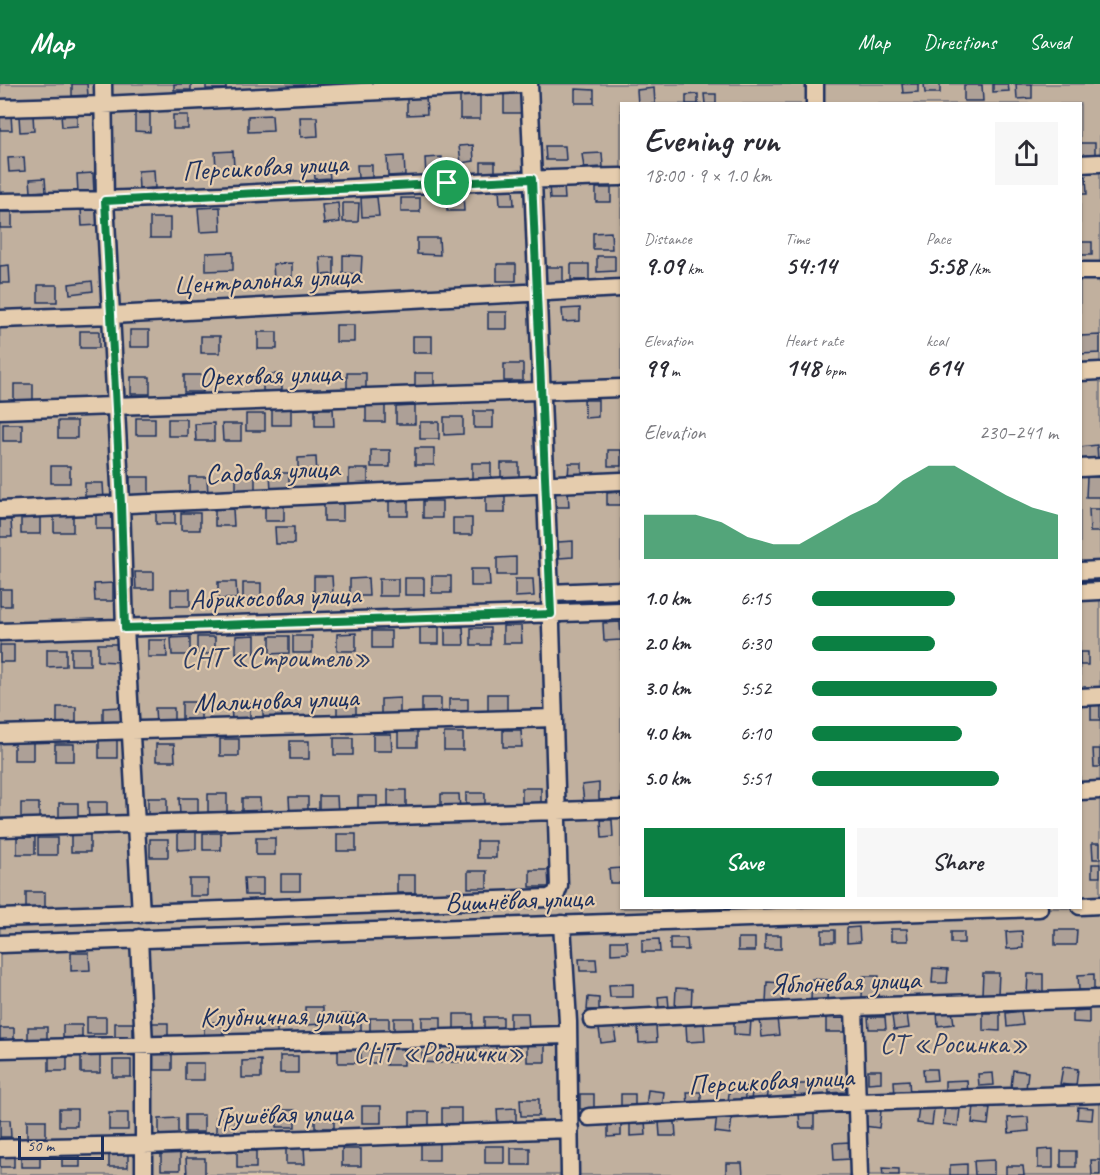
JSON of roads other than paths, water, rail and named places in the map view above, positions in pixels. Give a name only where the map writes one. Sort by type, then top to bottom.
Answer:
[{"type":"street","points":[[104,84],[105,201],[141,914]]},
{"type":"street","points":[[0,108],[519,84]]},
{"type":"street","points":[[0,918],[549,898],[555,894],[559,886],[551,614],[529,84]]},
{"type":"street","points":[[815,84],[815,102]]},
{"type":"street","points":[[1082,164],[1100,163]]},
{"type":"street","points":[[532,179],[620,177]]},
{"type":"street","name":"Персиковая улица","points":[[0,202],[105,201],[532,179]]},
{"type":"street","points":[[1082,272],[1100,271]]},
{"type":"street","name":"Центральная улица","points":[[0,319],[620,288]]},
{"type":"street","points":[[1082,372],[1100,371]]},
{"type":"street","name":"Ореховая улица","points":[[0,410],[620,388]]},
{"type":"street","points":[[1082,468],[1100,467]]},
{"type":"street","points":[[546,484],[620,481]]},
{"type":"street","name":"Садовая улица","points":[[0,510],[546,484]]},
{"type":"street","points":[[1082,571],[1100,570]]},
{"type":"street","points":[[550,592],[620,590]]},
{"type":"street","points":[[1082,592],[1100,591]]},
{"type":"street","points":[[551,614],[620,611]]},
{"type":"street","name":"Абрикосовая улица","points":[[0,632],[551,614]]},
{"type":"street","points":[[1082,697],[1100,696]]},
{"type":"street","name":"Малиновая улица","points":[[0,734],[554,718]]},
{"type":"street","points":[[1082,791],[1100,790]]},
{"type":"street","points":[[0,828],[620,809]]},
{"type":"street","points":[[1082,906],[1100,905]]},
{"type":"street","name":"Вишнёвая улица","points":[[0,944],[1009,909]]},
{"type":"street","points":[[562,924],[568,1035],[570,1175]]},
{"type":"street","points":[[139,938],[144,1046],[144,1175]]},
{"type":"street","name":"Яблоневая улица","points":[[592,1020],[854,1007],[1100,999]]},
{"type":"street","points":[[854,1007],[859,1175]]},
{"type":"street","name":"Клубничная улица","points":[[0,1050],[568,1035]]},
{"type":"street","name":"Персиковая улица","points":[[589,1117],[858,1102],[1100,1094]]},
{"type":"street","name":"Грушёвая улица","points":[[0,1148],[570,1129]]},
{"type":"park label","name":"СНТ «Строитель»","points":[[276,657]]},
{"type":"park label","name":"СТ «Росинка»","points":[[954,1043]]},
{"type":"park label","name":"СНТ «Роднички»","points":[[439,1052]]}]
